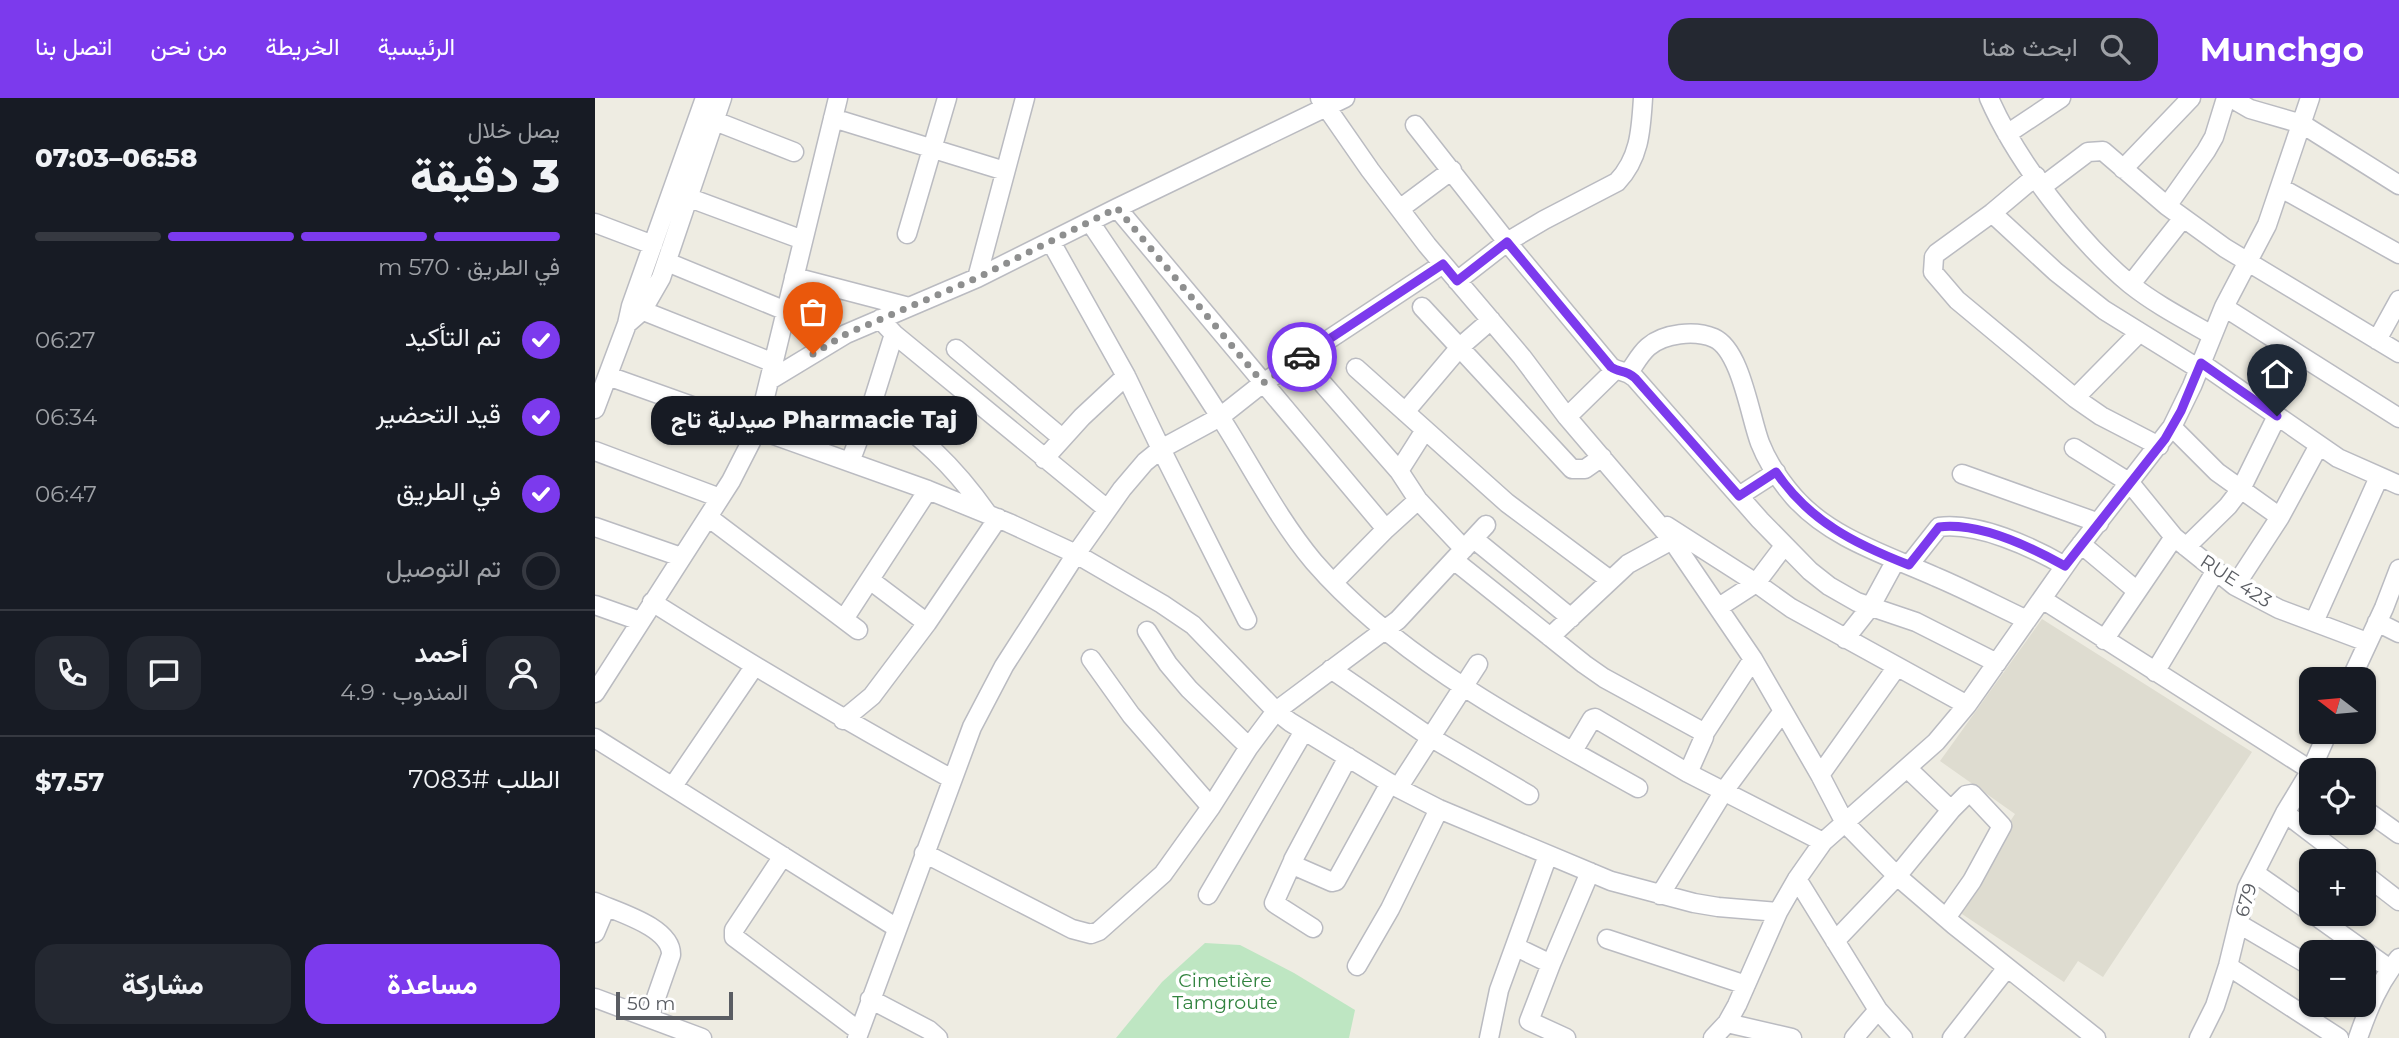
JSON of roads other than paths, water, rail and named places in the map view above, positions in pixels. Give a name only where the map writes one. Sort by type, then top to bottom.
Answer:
[{"type":"street","points":[[633,314],[656,289],[667,262],[705,98]]},
{"type":"street","points":[[595,409],[633,314],[653,245],[681,195],[715,121],[722,98]]},
{"type":"street","points":[[595,694],[741,465],[757,430],[838,98]]},
{"type":"street","points":[[907,234],[947,98]]},
{"type":"street","points":[[977,278],[1025,98]]},
{"type":"street","points":[[633,314],[772,372],[846,334],[977,278],[1051,242],[1323,103],[1345,98]]},
{"type":"street","points":[[1457,281],[1507,242],[1617,182],[1627,172],[1635,157],[1640,139],[1643,98]]},
{"type":"street","points":[[1989,98],[2007,134],[2039,181],[2092,247],[2131,284],[2212,335]]},
{"type":"street","points":[[2007,134],[2061,98]]},
{"type":"street","points":[[2123,169],[2191,98]]},
{"type":"street","points":[[2167,206],[2206,151],[2228,98],[2250,109],[2302,124],[2399,185]]},
{"type":"street","points":[[1740,1029],[1746,985],[1778,912],[1823,842],[1936,742],[1967,705],[2081,544],[2172,427],[2224,307],[2262,239],[2310,98]]},
{"type":"street","points":[[1323,103],[1370,170],[1443,264],[1567,417],[1672,540],[1753,659],[1845,823],[1897,876],[1946,918],[2096,1038]]},
{"type":"street","points":[[833,118],[1005,171]]},
{"type":"street","points":[[715,121],[794,152]]},
{"type":"street","points":[[1415,125],[1577,328],[1622,371],[1784,546],[1829,586],[1857,602],[1916,622],[1997,663]]},
{"type":"street","points":[[2159,446],[2101,416],[2075,398],[1957,300],[1933,272],[1934,257],[1937,253],[2039,181],[2092,151],[2103,151],[2183,218],[2399,354]]},
{"type":"street","points":[[1401,208],[1452,170]]},
{"type":"street","points":[[2281,188],[2399,254]]},
{"type":"street","points":[[681,195],[803,240]]},
{"type":"street","points":[[1117,208],[1386,529]]},
{"type":"street","points":[[1992,213],[2056,272],[2104,310],[2139,333],[2200,366],[2338,457],[2399,485]]},
{"type":"street","points":[[2131,284],[2183,218]]},
{"type":"street","points":[[1090,222],[1220,417],[1280,516],[1315,563],[1385,631],[1464,686],[1637,788]]},
{"type":"street","points":[[595,223],[653,245]]},
{"type":"street","points":[[1051,242],[1126,376],[1247,620]]},
{"type":"street","points":[[667,262],[786,311]]},
{"type":"street","points":[[783,856],[734,930],[734,937],[858,1034],[972,727],[998,677],[1107,509],[1139,468],[1161,449],[1220,417],[1263,383],[1443,264]]},
{"type":"street","points":[[794,276],[909,307]]},
{"type":"street","points":[[2377,340],[2399,300]]},
{"type":"street","points":[[1422,307],[1572,469],[1585,469],[1602,457]]},
{"type":"street","points":[[2224,307],[2399,418]]},
{"type":"street","points":[[880,319],[894,334],[1107,509]]},
{"type":"street","points":[[1405,412],[1460,347],[1491,320]]},
{"type":"street","points":[[2075,398],[2139,333]]},
{"type":"street","points":[[850,462],[894,334]]},
{"type":"street","points":[[1567,417],[1648,347],[1665,338],[1682,334],[1700,335],[1720,342],[1732,359],[1760,444],[1793,496],[1818,518],[1855,542],[2027,620]]},
{"type":"street","points":[[956,349],[1062,438]]},
{"type":"street","points":[[1356,368],[1507,503],[1610,580]]},
{"type":"street","points":[[608,376],[928,490],[1076,554],[1193,625],[1276,712],[1439,810],[1611,881],[1718,908],[1778,912]]},
{"type":"street","points":[[1044,459],[1126,376]]},
{"type":"street","points":[[1323,384],[1399,471],[1418,500],[1470,543],[1571,618]]},
{"type":"street","points":[[873,401],[939,454],[992,516]]},
{"type":"street","points":[[2104,640],[2137,591],[2180,542],[2228,506],[2241,489],[2277,416]]},
{"type":"street","points":[[2172,427],[2217,472],[2280,517]]},
{"type":"street","points":[[1399,471],[1425,430]]},
{"type":"street","points":[[2235,586],[2280,517],[2319,445]]},
{"type":"street","name":"RUE 423","points":[[2074,448],[2130,483],[2180,542],[2235,586],[2279,608],[2367,642]]},
{"type":"street","points":[[595,451],[720,498]]},
{"type":"street","points":[[1739,496],[1776,472]]},
{"type":"street","points":[[1962,474],[2099,523]]},
{"type":"street","points":[[2314,622],[2379,477]]},
{"type":"street","points":[[708,517],[851,625],[870,580],[928,490]]},
{"type":"street","points":[[1334,582],[1418,500]]},
{"type":"street","points":[[843,720],[872,696],[927,623],[992,516]]},
{"type":"street","points":[[1657,520],[1791,608],[1967,705]]},
{"type":"street","points":[[1845,639],[1903,562],[1939,527],[1956,526],[2009,540],[2065,566]]},
{"type":"street","points":[[595,527],[681,558]]},
{"type":"street","points":[[1550,638],[1628,564],[1672,540]]},
{"type":"street","points":[[924,853],[1072,929],[1091,934],[1106,926],[1163,874],[1249,747],[1276,712],[1331,668],[1385,631],[1470,543]]},
{"type":"street","points":[[1470,543],[1550,638],[1604,678],[1704,734]]},
{"type":"street","points":[[2081,544],[2137,591]]},
{"type":"street","points":[[1719,607],[1756,583],[1784,546]]},
{"type":"street","points":[[2356,667],[2399,569]]},
{"type":"street","points":[[2155,672],[2215,572]]},
{"type":"street","points":[[870,580],[927,623]]},
{"type":"street","points":[[2042,599],[2299,762]]},
{"type":"street","points":[[652,602],[843,720],[952,779]]},
{"type":"street","points":[[595,605],[640,621]]},
{"type":"street","points":[[2378,622],[2399,633]]},
{"type":"street","points":[[1147,631],[1168,664],[1189,689],[1249,747]]},
{"type":"street","points":[[1091,659],[1131,715],[1210,807]]},
{"type":"street","points":[[1688,773],[1704,734],[1753,659]]},
{"type":"street","points":[[1292,863],[1332,882],[1336,881],[1394,785],[1430,737],[1478,664]]},
{"type":"street","points":[[673,786],[754,667]]},
{"type":"street","points":[[1820,775],[1896,667]]},
{"type":"street","points":[[1331,668],[1430,737],[1529,795]]},
{"type":"street","points":[[1660,895],[1724,791],[1783,711]]},
{"type":"street","points":[[1573,751],[1595,718],[1688,773],[1823,842]]},
{"type":"street","points":[[1208,895],[1304,731]]},
{"type":"street","points":[[595,738],[897,928]]},
{"type":"street","points":[[1313,928],[1273,904],[1348,757]]},
{"type":"street","points":[[1907,768],[1951,810]]},
{"type":"street","name":"679","points":[[2199,1038],[2215,1006],[2228,966],[2245,895],[2299,790]]},
{"type":"street","points":[[1835,941],[1897,876],[1951,810],[1966,795],[1972,794],[2002,826],[1972,881],[1946,918]]},
{"type":"street","points":[[1357,966],[1390,909],[1439,810]]},
{"type":"street","points":[[2285,813],[2332,849]]},
{"type":"street","points":[[2376,818],[2399,834]]},
{"type":"street","points":[[1489,1038],[1499,990],[1548,855]]},
{"type":"street","points":[[1566,1038],[1529,1021],[1590,872]]},
{"type":"street","points":[[2255,873],[2299,904]]},
{"type":"street","points":[[1797,879],[1878,1010],[1903,1038]]},
{"type":"street","points":[[2376,883],[2399,901]]},
{"type":"street","points":[[595,933],[601,904],[651,927],[668,940],[671,948],[668,965],[649,1018]]},
{"type":"street","points":[[2239,924],[2299,959]]},
{"type":"street","points":[[2333,926],[2394,964],[2376,987]]},
{"type":"street","points":[[1607,939],[1746,985]]},
{"type":"street","points":[[1516,947],[1551,964]]},
{"type":"street","points":[[2228,966],[2339,1038]]},
{"type":"street","points":[[1952,1038],[2007,969]]},
{"type":"street","points":[[595,998],[702,1038]]},
{"type":"street","points":[[870,999],[929,1030],[938,1038]]},
{"type":"street","points":[[1854,1038],[1878,1010]]},
{"type":"street","points":[[2358,1038],[2363,1017]]},
{"type":"street","points":[[1713,1038],[1740,1029],[1792,1038]]},
{"type":"place","name":"Pharmacie Taj صيدلية تاج","points":[[813,354]]},
{"type":"park label","name":"Cimetière Tamgroute","points":[[1225,991]]}]
